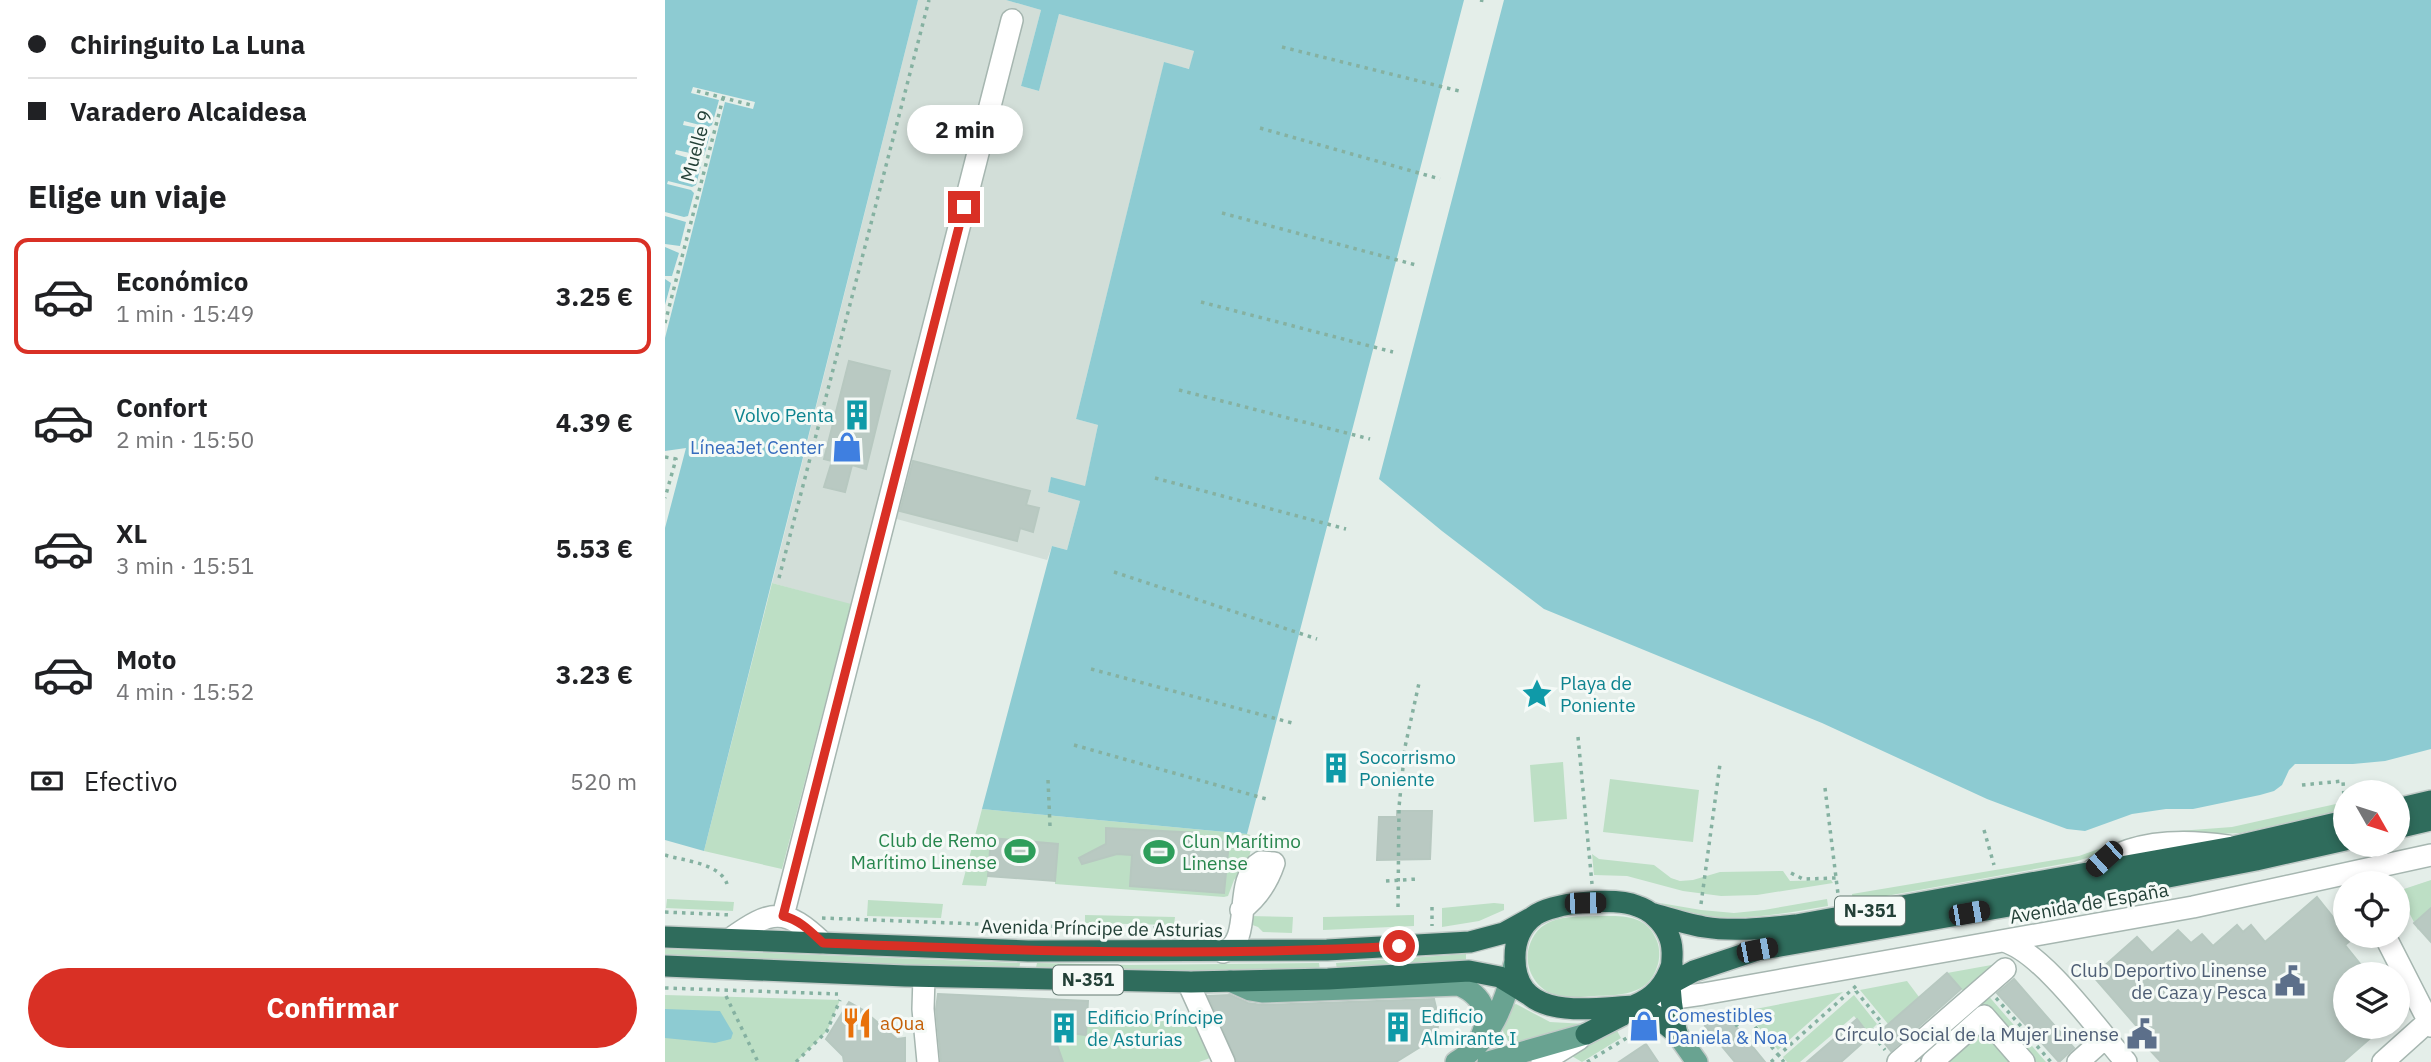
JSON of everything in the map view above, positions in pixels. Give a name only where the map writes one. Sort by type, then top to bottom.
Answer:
[{"type":"highway","points":[[2410,806],[2431,801]]},
{"type":"highway","points":[[2410,825],[2431,820]]},
{"type":"highway","name":"Avenida de España","points":[[1651,913],[1704,927],[1757,929],[1796,925],[2234,846],[2333,824]]},
{"type":"highway","name":"Avenida de España","points":[[1668,984],[1717,961],[1757,950],[2117,887],[2333,843]]},
{"type":"highway","name":"N-351","points":[[1533,917],[1548,908],[1565,904],[1625,902],[1651,913]]},
{"type":"highway","points":[[1651,913],[1668,934],[1672,949],[1668,984],[1677,1034]]},
{"type":"highway","points":[[1512,973],[1517,938],[1533,917]]},
{"type":"highway","name":"Avenida Príncipe de Asturias","points":[[665,937],[1028,951],[1257,952],[1470,942],[1504,933],[1533,917]]},
{"type":"highway","name":"N-351","points":[[665,966],[924,977],[1191,982],[1328,979],[1469,971],[1500,977],[1512,973],[1531,996],[1555,1008],[1569,1010],[1637,1004],[1668,984]]},
{"type":"highway","points":[[1586,1034],[1621,1016],[1637,1004],[1677,1034]]},
{"type":"main road","points":[[1472,1058],[1493,1025],[1512,973]]},
{"type":"main road","points":[[1229,981],[1249,990],[1262,992],[1459,985],[1481,1000],[1486,1016],[1483,1032],[1472,1058]]},
{"type":"main road","points":[[1472,1058],[1586,1034]]},
{"type":"main road","points":[[1677,1034],[1697,1062]]},
{"type":"street","points":[[783,916],[1012,20]]},
{"type":"street","name":"Avenida de España","points":[[2387,871],[2431,855]]},
{"type":"street","points":[[1223,952],[1234,947],[1251,870],[1261,862],[1274,863],[1240,925],[1246,945],[1257,952]]},
{"type":"street","name":"Avenida de España","points":[[1668,984],[2003,941],[2333,882]]},
{"type":"street","points":[[730,939],[771,916],[783,916],[794,918],[823,943]]},
{"type":"street","points":[[2043,965],[2040,958],[2042,949],[2057,932]]},
{"type":"street","points":[[2003,941],[2020,947],[2043,965],[2126,1062]]},
{"type":"street","points":[[2383,1062],[2430,1022],[2391,948]]},
{"type":"street","points":[[1902,1058],[2005,969]]},
{"type":"street","points":[[924,977],[922,1000],[928,1062]]},
{"type":"street","points":[[1191,982],[1191,989],[1224,1062]]},
{"type":"street","points":[[1979,991],[1984,1016],[2024,1062]]},
{"type":"street","points":[[1932,1062],[1984,1016]]},
{"type":"street","points":[[1542,1062],[1586,1034]]},
{"type":"street","points":[[2078,1062],[2105,1038]]},
{"type":"path","points":[[779,578],[929,0]]},
{"type":"path","points":[[1282,47],[1463,92]]},
{"type":"path","name":"Muelle 9","points":[[697,91],[751,105]]},
{"type":"path","name":"Muelle 9","points":[[665,323],[723,98]]},
{"type":"path","points":[[1260,128],[1440,179]]},
{"type":"path","points":[[1222,213],[1416,265]]},
{"type":"path","points":[[1201,302],[1393,352]]},
{"type":"path","points":[[1179,390],[1370,439]]},
{"type":"path","points":[[665,457],[676,459],[665,498]]},
{"type":"path","points":[[1155,478],[1346,529]]},
{"type":"path","points":[[1114,572],[1317,639]]},
{"type":"path","points":[[1091,669],[1296,724]]},
{"type":"path","points":[[1398,907],[1399,807],[1405,747],[1419,683]]},
{"type":"path","points":[[1578,737],[1592,884]]},
{"type":"path","points":[[1074,745],[1270,800]]},
{"type":"path","points":[[1701,904],[1720,764]]},
{"type":"path","points":[[1048,780],[1050,826]]},
{"type":"path","points":[[2302,785],[2333,782]]},
{"type":"path","points":[[1825,788],[1838,894]]},
{"type":"path","points":[[1984,830],[1994,865]]},
{"type":"path","points":[[665,855],[712,868],[722,873],[727,884]]},
{"type":"path","points":[[1791,873],[1803,879],[1836,878]]},
{"type":"path","points":[[1386,881],[1417,879]]},
{"type":"path","points":[[1432,907],[1432,932]]},
{"type":"path","points":[[665,912],[743,915]]},
{"type":"path","points":[[818,918],[1030,926],[1240,925]]},
{"type":"path","points":[[1771,1062],[1856,986],[1882,1023],[1871,1033],[1902,1058]]},
{"type":"path","points":[[1979,991],[2027,1033]]},
{"type":"path","points":[[726,996],[758,1062]]},
{"type":"path","points":[[796,1062],[827,1031],[840,1000]]},
{"type":"path","points":[[1739,1007],[1784,1062]]},
{"type":"path","points":[[1735,1026],[1748,1018]]},
{"type":"path","points":[[1587,1062],[1630,1036],[1643,1033],[1652,1036]]},
{"type":"path","points":[[2035,1043],[2051,1062]]},
{"type":"shaded area","points":[[918,0],[1006,0],[1041,10],[1021,86],[1039,91],[1059,14],[1194,51],[1190,69],[1164,63],[1076,419],[1098,425],[1085,487],[1051,478],[1048,492],[1080,501],[1067,550],[1052,546],[1047,560],[893,518],[869,610],[772,583]]},
{"type":"green space","points":[[772,583],[851,604],[782,869],[704,851]]},
{"type":"green space","points":[[1563,762],[1567,819],[1534,822],[1530,765]]},
{"type":"green space","points":[[1610,779],[1699,790],[1693,842],[1603,832]]},
{"type":"green space","points":[[2333,805],[2333,813],[2241,833],[2166,836],[2165,832],[2232,827]]},
{"type":"green space","points":[[982,809],[1254,836],[1248,862],[1234,880],[1228,896],[1224,897],[988,876],[986,886],[962,885]]},
{"type":"green space","points":[[2132,837],[2134,843],[2074,862],[1853,902],[1852,894],[2079,856]]},
{"type":"green space","points":[[1592,854],[1599,859],[1654,865],[1671,878],[1680,881],[1720,872],[1783,871],[1790,881],[1831,880],[1833,883],[1757,895],[1721,896],[1683,891],[1627,876],[1594,875]]},
{"type":"green space","points":[[2431,880],[2431,908],[2414,922],[2418,930],[2410,914],[2410,887]]},
{"type":"green space","points":[[667,899],[734,902],[733,911],[666,908]]},
{"type":"green space","points":[[1827,899],[1828,906],[1743,917],[1701,915],[1660,903],[1734,913]]},
{"type":"green space","points":[[868,900],[943,904],[941,918],[867,916]]},
{"type":"green space","points":[[1504,904],[1504,910],[1479,921],[1442,927],[1442,908]]},
{"type":"green space","points":[[1085,915],[1175,917],[1174,925],[1085,923]]},
{"type":"green space","points":[[1414,915],[1414,926],[1323,930],[1323,917]]},
{"type":"green space","points":[[1248,916],[1293,917],[1292,933],[1263,932],[1247,923]]},
{"type":"green space","points":[[1616,916],[1640,921],[1653,932],[1659,957],[1653,977],[1647,984],[1631,992],[1613,995],[1565,997],[1549,992],[1536,982],[1529,968],[1528,952],[1541,927],[1558,919]]},
{"type":"green space","points":[[665,949],[1020,963],[1019,971],[665,957]]},
{"type":"green space","points":[[1466,954],[1466,962],[1337,970],[1336,963]]},
{"type":"green space","points":[[1037,963],[1319,963],[1320,971],[1035,972]]},
{"type":"green space","points":[[1997,964],[1965,993],[1947,973]]},
{"type":"green space","points":[[1907,981],[1919,997],[1888,1024],[1860,990]]},
{"type":"green space","points":[[1843,992],[1778,1050],[1745,1011]]},
{"type":"green space","points":[[1986,993],[2046,1062],[1925,1062],[1986,1008],[1979,1000]]},
{"type":"green space","points":[[665,995],[840,1000],[827,1031],[796,1062],[665,1062]]},
{"type":"green space","points":[[1854,995],[1877,1024],[1868,1033],[1854,1016],[1800,1062],[1787,1062],[1783,1057]]},
{"type":"green space","points":[[1516,1004],[1550,1022],[1586,1024],[1516,1044],[1508,1041],[1501,1027],[1512,1005]]},
{"type":"green space","points":[[1086,1013],[1192,1014],[1210,1058],[1199,1062],[1063,1062],[1059,1052],[1050,1043],[1063,1042],[1064,1032],[1086,1035]]},
{"type":"green space","points":[[1616,1029],[1621,1038],[1582,1062],[1570,1055]]},
{"type":"water","points":[[665,0],[918,0],[704,851],[665,840],[665,528],[686,448],[665,451]]},
{"type":"water","points":[[1006,0],[1464,0],[1247,834],[982,809],[1052,546],[1067,550],[1080,501],[1048,492],[1051,477],[1085,486],[1098,425],[1076,419],[1164,62],[1189,69],[1194,51],[1059,14],[1039,91],[1021,86],[1041,10]]},
{"type":"water","points":[[1504,0],[2431,0],[2431,749],[2385,761],[2295,764],[2282,785],[2274,791],[2260,795],[2193,809],[2166,809],[2132,814],[2085,831],[2067,829],[1987,799],[1822,723],[1544,609],[1442,531],[1379,479]]},
{"type":"water","points":[[665,1009],[720,1011],[733,1033],[731,1039],[715,1043],[665,1038]]},
{"type":"pier","points":[[693,87],[755,102],[753,109],[725,102],[665,338],[665,305],[671,283],[665,276],[672,276],[679,253],[665,247],[665,244],[680,246],[686,222],[665,216],[665,212],[688,216],[694,193],[667,184],[668,181],[692,187],[696,185],[702,162],[675,154],[676,150],[704,156],[710,134],[707,130],[683,125],[684,121],[708,127],[712,125],[719,100],[691,93]]},
{"type":"building","name":"Volvo Penta","points":[[849,361],[890,371],[866,469],[852,465],[845,492],[824,487],[832,461],[824,459]]},
{"type":"building","points":[[913,461],[1030,491],[1026,505],[1039,508],[1033,532],[1020,528],[1017,541],[900,511]]},
{"type":"building","points":[[1397,811],[1432,811],[1430,859],[1377,860],[1379,817],[1397,817]]},
{"type":"building","points":[[1106,828],[1199,833],[1199,840],[1229,842],[1224,893],[1130,886],[1132,855],[1117,854],[1082,864],[1079,858],[1106,844]]},
{"type":"building","points":[[991,838],[1058,844],[1055,881],[988,876]]},
{"type":"building","points":[[2317,897],[2333,917],[2333,948],[2347,948],[2359,962],[2333,962],[2333,1039],[2369,1039],[2343,1062],[2161,1062],[2135,1034],[2140,1030],[2093,976],[2137,937],[2152,953],[2178,930],[2191,943],[2202,934],[2213,946],[2237,925],[2243,932],[2251,925],[2265,942]]},
{"type":"building","points":[[2431,908],[2431,942],[2414,923]]},
{"type":"building","points":[[1947,973],[1961,989],[1891,1051],[1877,1034]]},
{"type":"building","points":[[2014,979],[2074,1048],[2059,1062],[1997,993]]},
{"type":"building","name":"Edificio Príncipe de Asturias","points":[[938,994],[1088,1001],[1086,1035],[1064,1032],[1063,1042],[1056,1042],[1063,1062],[941,1062],[936,1009]]},
{"type":"building","points":[[1230,995],[1248,1003],[1262,1005],[1434,999],[1439,1020],[1433,1039],[1396,1062],[1237,1062],[1208,996]]},
{"type":"building","name":"aQua","points":[[849,1002],[863,1010],[897,1039],[905,1038],[905,1062],[844,1062],[843,1056],[826,1039]]},
{"type":"building","points":[[1723,1011],[1765,1062],[1735,1062],[1705,1026]]},
{"type":"building","points":[[1857,1019],[1870,1036],[1841,1062],[1807,1062]]},
{"type":"building","points":[[1646,1044],[1658,1062],[1619,1062]]},
{"type":"place","name":"Volvo Penta","points":[[857,415]]},
{"type":"place","name":"LíneaJet Center","points":[[847,447]]},
{"type":"place","name":"Playa de Poniente","points":[[1537,694]]},
{"type":"place","name":"Socorrismo Poniente","points":[[1336,768]]},
{"type":"place","name":"Club de Remo Marítimo Linense","points":[[1020,851]]},
{"type":"place","name":"Clun Marítimo Linense","points":[[1159,852]]},
{"type":"place","name":"Club Deportivo Linense de Caza y Pesca","points":[[2290,981]]},
{"type":"place","name":"aQua","points":[[857,1023]]},
{"type":"place","name":"Comestibles Daniela & Noa","points":[[1644,1026]]},
{"type":"place","name":"Edificio Almirante I","points":[[1398,1027]]},
{"type":"place","name":"Edificio Príncipe de Asturias","points":[[1064,1028]]},
{"type":"place","name":"Círculo Social de la Mujer Linense","points":[[2142,1034]]},
{"type":"route","points":[[964,207],[783,916],[794,918],[823,943],[1028,951],[1235,952],[1399,946]]}]
